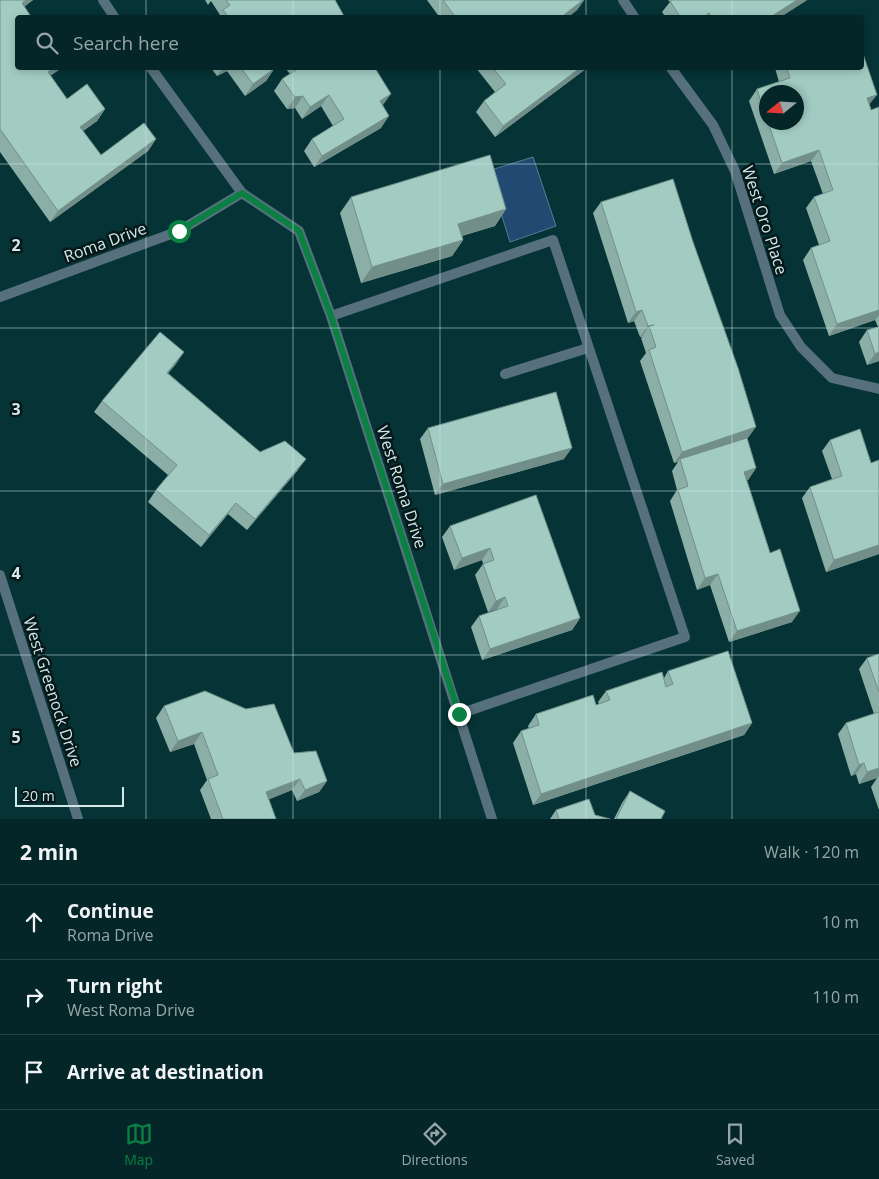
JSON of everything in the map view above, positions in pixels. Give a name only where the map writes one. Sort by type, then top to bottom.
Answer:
[{"type":"street","points":[[103,0],[114,15]]},
{"type":"street","points":[[623,0],[633,15]]},
{"type":"street","points":[[153,70],[242,193]]},
{"type":"street","name":"West Oro Place","points":[[672,70],[713,125],[735,171],[780,315],[801,347],[832,378],[879,389]]},
{"type":"street","name":"Roma Drive","points":[[0,297],[179,231],[242,193]]},
{"type":"street","name":"West Roma Drive","points":[[242,193],[299,231],[331,316],[492,819]]},
{"type":"street","points":[[331,316],[553,240],[684,637],[459,714]]},
{"type":"street","points":[[505,374],[588,348]]},
{"type":"street","name":"West Greenock Drive","points":[[0,575],[78,819]]},
{"type":"water","points":[[533,157],[556,226],[510,242],[488,171]]},
{"type":"building","points":[[0,0],[26,0],[22,3],[30,15],[15,15],[15,70],[51,70],[48,72],[67,99],[87,84],[105,109],[80,127],[101,155],[144,123],[156,139],[58,211],[0,129]]},
{"type":"building","points":[[226,0],[335,0],[343,15],[227,15],[223,10],[230,5]]},
{"type":"building","points":[[443,0],[583,0],[564,15],[454,15]]},
{"type":"building","points":[[797,0],[774,15],[710,15],[709,13],[706,15],[679,15],[670,1]]},
{"type":"building","points":[[864,57],[877,95],[867,98],[871,110],[879,107],[879,310],[837,324],[811,248],[830,241],[814,197],[833,190],[819,150],[782,163],[771,130],[804,130],[804,85],[769,85],[790,78],[788,70],[864,70]]},
{"type":"building","points":[[242,70],[273,70],[253,84]]},
{"type":"building","points":[[296,70],[376,70],[391,94],[380,101],[389,116],[322,156],[312,139],[344,119],[329,95],[310,107],[303,96],[295,97],[282,79]]},
{"type":"building","points":[[495,70],[577,70],[503,126],[484,101],[506,84]]},
{"type":"building","points":[[490,155],[506,209],[458,224],[463,240],[372,267],[351,197]]},
{"type":"building","points":[[673,179],[693,242],[738,368],[756,427],[682,452],[649,350],[656,347],[649,326],[654,325],[648,326],[642,310],[636,312],[601,202]]},
{"type":"building","points":[[879,327],[879,352],[875,354],[867,330]]},
{"type":"building","points":[[160,332],[184,352],[167,373],[260,452],[285,441],[306,459],[255,519],[236,503],[209,535],[156,490],[177,465],[102,401]]},
{"type":"building","points":[[556,392],[572,448],[443,484],[428,428]]},
{"type":"building","points":[[860,429],[871,463],[879,460],[879,545],[834,560],[810,487],[842,476],[830,440]]},
{"type":"building","points":[[747,438],[756,468],[744,472],[770,553],[780,549],[800,611],[737,631],[718,574],[705,578],[678,490],[688,486],[680,459]]},
{"type":"building","points":[[536,495],[580,618],[490,649],[479,616],[508,606],[505,597],[496,601],[483,564],[494,560],[490,548],[462,558],[450,526]]},
{"type":"building","points":[[728,651],[752,723],[541,794],[521,731],[539,725],[536,714],[593,695],[596,705],[610,700],[606,691],[662,672],[666,687],[673,684],[668,671]]},
{"type":"building","points":[[879,654],[879,692],[867,658]]},
{"type":"building","points":[[205,691],[246,709],[274,704],[294,753],[316,751],[327,781],[305,790],[300,779],[266,792],[276,819],[223,819],[208,779],[218,775],[202,732],[178,741],[164,706]]},
{"type":"building","points":[[879,712],[879,768],[867,772],[864,763],[859,765],[846,723]]},
{"type":"building","points":[[630,791],[665,811],[661,819],[616,819]]},
{"type":"building","points":[[589,799],[595,815],[610,819],[559,819],[556,810]]},
{"type":"route","points":[[179,231],[242,193],[299,231],[331,316],[459,714]]}]
